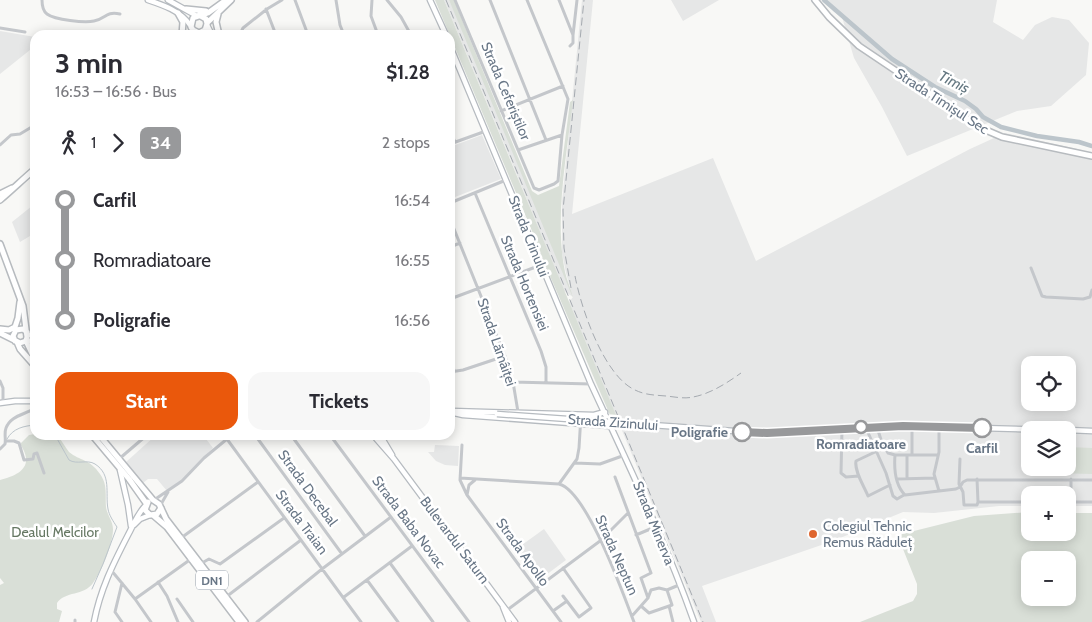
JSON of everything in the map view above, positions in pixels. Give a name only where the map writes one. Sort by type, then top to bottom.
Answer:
[{"type":"main road","points":[[148,0],[178,13],[185,18],[193,30]]},
{"type":"main road","points":[[168,0],[198,16],[204,17],[210,30]]},
{"type":"main road","points":[[187,30],[191,20],[214,10],[226,0]]},
{"type":"main road","points":[[205,30],[207,24],[231,0]]},
{"type":"main road","points":[[430,0],[444,30]]},
{"type":"main road","name":"Strada Timișul Sec","points":[[815,0],[829,17],[859,46],[981,128],[1002,137],[1092,156]]},
{"type":"main road","points":[[186,9],[201,12],[214,10]]},
{"type":"main road","points":[[218,30],[216,22],[221,9]]},
{"type":"main road","points":[[178,13],[183,22],[183,30]]},
{"type":"main road","name":"Strada Crinului","points":[[455,58],[610,426]]},
{"type":"main road","points":[[1,197],[30,173]]},
{"type":"main road","points":[[0,244],[25,313],[26,337],[22,342],[0,333]]},
{"type":"main road","points":[[0,329],[12,330],[15,327],[20,301]]},
{"type":"main road","points":[[30,346],[21,329],[16,330],[14,336],[16,341],[30,360]]},
{"type":"main road","points":[[26,337],[30,339]]},
{"type":"main road","points":[[2,403],[30,401]]},
{"type":"main road","points":[[455,412],[582,415],[605,412]]},
{"type":"main road","name":"Strada Zizinului","points":[[455,412],[761,433],[912,426],[1021,429]]},
{"type":"main road","name":"Strada Zizinului","points":[[455,414],[463,416],[610,426]]},
{"type":"main road","name":"Strada Minerva","points":[[610,426],[625,455],[694,622]]},
{"type":"main road","points":[[1076,430],[1092,431]]},
{"type":"main road","name":"DN1","points":[[96,440],[120,468],[146,504],[146,512],[167,527],[239,622]]},
{"type":"main road","name":"DN1","points":[[103,440],[160,507],[244,622]]},
{"type":"main road","name":"Bulevardul Saturn","points":[[377,440],[394,459],[515,622]]},
{"type":"main road","name":"Bulevardul Saturn","points":[[383,440],[394,459]]},
{"type":"main road","points":[[120,468],[131,530]]},
{"type":"main road","points":[[94,622],[100,594],[135,518],[146,504],[153,500]]},
{"type":"main road","points":[[131,530],[140,519],[157,514],[160,507]]},
{"type":"main road","points":[[503,605],[509,622]]},
{"type":"street","points":[[42,0],[44,10],[51,16],[93,22],[110,13],[120,14]]},
{"type":"street","points":[[242,30],[266,9],[282,0]]},
{"type":"street","points":[[295,0],[306,30]]},
{"type":"street","points":[[336,0],[342,30]]},
{"type":"street","points":[[372,0],[371,16],[376,30]]},
{"type":"street","points":[[387,0],[401,17],[408,30]]},
{"type":"street","name":"Strada Ceferiștilor","points":[[455,0],[534,188],[537,190],[557,182],[562,135]]},
{"type":"street","points":[[490,0],[546,140]]},
{"type":"street","points":[[518,150],[562,135],[568,99],[527,0]]},
{"type":"street","points":[[559,0],[573,35]]},
{"type":"street","points":[[570,46],[573,43],[577,0]]},
{"type":"street","points":[[266,9],[274,30]]},
{"type":"street","points":[[0,28],[25,32]]},
{"type":"street","points":[[502,111],[563,86]]},
{"type":"street","points":[[0,145],[10,135],[20,134],[30,128]]},
{"type":"street","points":[[455,142],[486,131]]},
{"type":"street","points":[[455,201],[506,180]]},
{"type":"street","name":"Strada Hortensiei","points":[[475,193],[542,351],[546,367],[546,383]]},
{"type":"street","name":"Strada Lămâiței","points":[[455,230],[505,356],[513,382],[518,412]]},
{"type":"street","points":[[455,244],[460,242]]},
{"type":"street","points":[[455,297],[541,265]]},
{"type":"street","points":[[1031,268],[1042,296],[1083,299],[1090,297],[1092,290]]},
{"type":"street","points":[[455,371],[505,356]]},
{"type":"street","points":[[0,381],[3,388],[2,403]]},
{"type":"street","points":[[513,382],[591,384]]},
{"type":"street","points":[[0,449],[6,441],[6,429],[11,421],[30,410]]},
{"type":"street","points":[[581,423],[582,415]]},
{"type":"street","name":"Strada Zizinului","points":[[575,463],[578,454],[581,423]]},
{"type":"street","points":[[912,426],[912,455]]},
{"type":"street","points":[[865,427],[895,499],[904,495],[960,487],[965,480],[1092,480]]},
{"type":"street","points":[[877,427],[886,451],[895,455],[938,455]]},
{"type":"street","points":[[938,491],[934,478],[938,455],[939,427]]},
{"type":"street","points":[[842,429],[841,473],[846,476],[859,476]]},
{"type":"street","points":[[119,459],[141,440]]},
{"type":"street","points":[[153,500],[182,482],[204,458],[226,440]]},
{"type":"street","name":"Strada Traian","points":[[228,440],[361,622]]},
{"type":"street","name":"Strada Decebal","points":[[259,440],[342,554]]},
{"type":"street","points":[[295,440],[366,536]]},
{"type":"street","name":"Strada Baba Novac","points":[[334,440],[469,622]]},
{"type":"street","points":[[6,441],[19,443],[24,460],[33,459],[34,454],[37,453],[44,473]]},
{"type":"street","points":[[462,445],[460,478],[559,484],[575,463],[600,464],[625,455]]},
{"type":"street","points":[[875,452],[856,461],[859,476],[868,496],[890,485]]},
{"type":"street","points":[[895,455],[894,471],[904,495]]},
{"type":"street","points":[[907,455],[907,477]]},
{"type":"street","points":[[960,459],[960,487],[963,492],[964,506],[977,505],[977,479]]},
{"type":"street","points":[[615,477],[651,573],[641,578],[648,598]]},
{"type":"street","points":[[897,479],[907,477],[934,478]]},
{"type":"street","name":"Strada Apollo","points":[[460,478],[467,495],[561,622]]},
{"type":"street","points":[[467,495],[469,485],[478,479]]},
{"type":"street","points":[[1070,486],[1071,479]]},
{"type":"street","name":"Strada Traian","points":[[181,538],[258,482]]},
{"type":"street","name":"Strada Neptun","points":[[559,484],[567,487],[589,515],[634,622]]},
{"type":"street","points":[[160,507],[168,492]]},
{"type":"street","points":[[978,502],[1021,502]]},
{"type":"street","points":[[1076,502],[1092,502]]},
{"type":"street","points":[[506,610],[600,541],[628,514]]},
{"type":"street","points":[[257,622],[322,569],[391,517]]},
{"type":"street","points":[[200,564],[209,558],[220,564],[284,518]]},
{"type":"street","points":[[636,535],[655,527]]},
{"type":"street","points":[[225,598],[301,540]]},
{"type":"street","points":[[344,598],[412,546]]},
{"type":"street","points":[[135,599],[191,559]]},
{"type":"street","points":[[390,563],[434,622]]},
{"type":"street","points":[[563,568],[591,608],[579,616],[563,596]]},
{"type":"street","points":[[111,570],[151,622]]},
{"type":"street","points":[[367,580],[398,622]]},
{"type":"street","points":[[158,582],[167,596],[178,622]]},
{"type":"street","points":[[122,583],[115,612],[122,622]]},
{"type":"street","name":"Strada Neptun","points":[[632,616],[648,598],[649,592],[653,589],[666,590],[679,584]]},
{"type":"street","points":[[666,590],[671,605],[673,622]]},
{"type":"street","points":[[177,599],[193,622]]},
{"type":"street","points":[[553,611],[567,601]]},
{"type":"street","points":[[641,606],[649,614],[671,605]]},
{"type":"shaded area","points":[[444,0],[449,0],[455,12],[571,291],[562,253],[562,202],[582,0],[593,0],[572,214],[713,158],[756,261],[970,149],[1005,133],[1082,150],[1092,155],[1092,506],[1076,506],[1076,486],[1021,486],[1021,506],[999,506],[934,513],[903,512],[833,541],[702,586],[716,622],[701,622],[569,302],[573,297],[564,291]]},
{"type":"shaded area","points":[[671,0],[719,0],[683,21]]},
{"type":"shaded area","points":[[825,0],[997,0],[993,22],[1023,40],[1035,25],[1052,17],[1069,20],[1089,43],[1086,75],[1051,106],[1017,111],[907,156],[854,58],[842,17],[833,11]]},
{"type":"shaded area","points":[[0,31],[30,36],[30,50],[0,74]]},
{"type":"shaded area","points":[[482,135],[501,179],[455,197],[455,145]]},
{"type":"shaded area","points":[[30,208],[30,236],[20,242],[12,222]]},
{"type":"shaded area","points":[[150,440],[207,440],[213,448],[181,481],[167,491],[157,479],[148,479],[143,483],[126,462]]},
{"type":"shaded area","points":[[435,445],[459,446],[458,466],[445,465],[436,461],[428,452],[434,452]]},
{"type":"shaded area","points":[[544,529],[566,560],[538,581],[515,550]]},
{"type":"green space","points":[[435,0],[444,0],[616,415],[610,415],[544,262],[541,263],[537,252],[540,250],[455,48],[455,30],[448,30]]},
{"type":"green space","points":[[449,0],[454,0],[532,191],[538,195],[559,186],[570,102],[573,100],[563,186],[561,230],[565,272],[573,298]]},
{"type":"green space","name":"Dealul Melcilor","points":[[29,435],[30,440],[61,440],[69,452],[96,469],[103,478],[106,507],[113,526],[113,535],[100,572],[93,583],[85,590],[60,599],[57,603],[57,609],[62,611],[59,622],[0,622],[0,585],[4,583],[0,578],[0,480],[19,472],[26,464],[26,458],[20,444]]},
{"type":"green space","points":[[1076,447],[1092,448],[1092,474],[1076,474]]},
{"type":"green space","points":[[1021,513],[1021,541],[1076,541],[1076,513],[1092,513],[1092,622],[860,622],[913,601],[917,594],[917,584],[899,539],[902,534],[974,516]]},
{"type":"waterway","name":"Timiș","points":[[824,0],[892,59],[935,87],[965,101],[983,117],[1001,127],[1092,146]]},
{"type":"waterway","points":[[7,439],[16,430],[30,426]]},
{"type":"waterway","points":[[58,440],[69,460],[95,464],[104,473],[106,479],[107,503],[111,518],[117,527],[92,589]]},
{"type":"railway","points":[[446,0],[703,622]]},
{"type":"railway","points":[[571,288],[564,248],[563,210],[584,0]]},
{"type":"railway","points":[[575,276],[588,322],[603,355],[622,381],[633,389],[649,394],[690,398],[712,391],[741,373]]},
{"type":"bus line","name":"34","points":[[742,432],[767,433],[903,426],[982,428]]},
{"type":"place","name":"Romradiatoare","points":[[861,427]]},
{"type":"place","name":"Carfil","points":[[982,428]]},
{"type":"place","name":"Poligrafie","points":[[742,432]]},
{"type":"place","name":"Colegiul Tehnic Remus Răduleț","points":[[813,534]]}]
